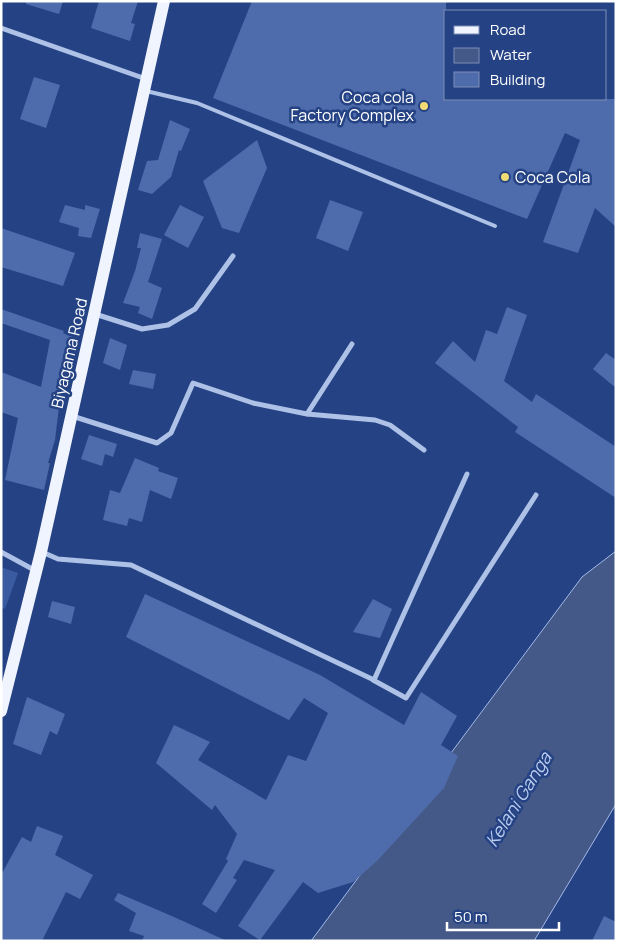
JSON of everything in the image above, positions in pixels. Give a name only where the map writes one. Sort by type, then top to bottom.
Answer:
[{"type":"main road","name":"Biyagama Road","points":[[1,710],[37,571],[164,1]]},
{"type":"street","points":[[1,28],[146,84]]},
{"type":"street","points":[[94,314],[142,329],[168,325],[195,309],[233,256]]},
{"type":"street","points":[[307,414],[352,344]]},
{"type":"street","points":[[72,416],[156,442],[171,433],[193,383],[253,403],[307,414],[375,420],[390,425],[424,450]]},
{"type":"street","points":[[370,678],[374,680],[467,474]]},
{"type":"street","points":[[41,552],[58,559],[131,565],[370,678],[406,698],[536,495]]},
{"type":"street","points":[[1,552],[37,571]]},
{"type":"lane","points":[[146,84],[197,103],[494,226]]},
{"type":"shaded area","points":[[1,567],[18,573],[5,609],[1,607]]},
{"type":"water","name":"Kelani Ganga","points":[[616,551],[616,804],[534,941],[311,941],[582,577]]},
{"type":"building","points":[[26,1],[63,1],[59,14],[26,4]]},
{"type":"building","points":[[99,1],[138,1],[131,23],[135,24],[130,41],[91,28]]},
{"type":"building","name":"Coca cola Factory Complex","points":[[252,1],[446,1],[446,10],[444,10],[444,100],[616,99],[616,227],[595,208],[578,253],[543,242],[580,140],[565,133],[527,219],[213,98]]},
{"type":"building","points":[[34,77],[60,85],[46,128],[20,119]]},
{"type":"building","points":[[170,120],[190,129],[181,151],[179,150],[171,177],[152,194],[138,190],[147,161],[158,160]]},
{"type":"building","points":[[257,140],[267,168],[239,233],[222,228],[203,181]]},
{"type":"building","points":[[330,200],[363,212],[348,251],[316,238]]},
{"type":"building","points":[[65,205],[85,210],[85,205],[100,209],[91,238],[78,236],[79,228],[59,222]]},
{"type":"building","points":[[180,205],[204,217],[188,248],[164,235]]},
{"type":"building","points":[[1,228],[75,253],[63,286],[1,267]]},
{"type":"building","points":[[140,233],[162,239],[148,282],[162,288],[152,319],[138,313],[140,307],[123,303],[141,248],[137,248]]},
{"type":"building","points":[[507,307],[527,315],[504,381],[532,402],[536,394],[616,447],[616,498],[515,432],[518,427],[435,363],[453,341],[475,362],[486,330],[497,334]]},
{"type":"building","points":[[1,309],[64,331],[63,333],[80,340],[67,384],[62,382],[55,440],[48,463],[50,463],[44,490],[5,480],[18,418],[1,412],[1,372],[41,387],[50,340],[1,323]]},
{"type":"building","points":[[110,338],[127,345],[120,370],[103,363]]},
{"type":"building","points":[[606,353],[616,360],[616,388],[593,369]]},
{"type":"building","points":[[133,370],[156,374],[153,389],[129,384]]},
{"type":"building","points":[[89,435],[117,444],[113,457],[105,454],[102,466],[81,459]]},
{"type":"building","points":[[135,458],[159,468],[158,471],[178,478],[171,499],[150,490],[142,522],[129,518],[127,526],[103,520],[110,490],[120,493]]},
{"type":"building","points":[[145,594],[320,675],[404,725],[421,692],[457,716],[441,745],[458,756],[444,788],[377,861],[353,882],[318,893],[303,882],[260,940],[238,926],[275,870],[244,860],[233,878],[237,880],[216,913],[202,904],[228,861],[226,859],[237,834],[215,805],[212,810],[156,763],[174,725],[210,742],[198,760],[266,800],[288,755],[306,761],[328,713],[304,698],[289,720],[126,637]]},
{"type":"building","points":[[373,599],[392,609],[380,638],[353,632]]},
{"type":"building","points":[[52,601],[75,607],[71,624],[48,617]]},
{"type":"building","points":[[27,697],[65,714],[57,735],[50,731],[41,755],[13,744]]},
{"type":"building","points":[[37,826],[63,836],[55,855],[93,875],[80,899],[66,892],[42,941],[1,941],[1,875],[22,837],[31,842]]},
{"type":"building","points":[[118,893],[227,941],[142,941],[144,936],[129,931],[136,913],[114,900]]},
{"type":"building","points":[[604,916],[616,922],[616,941],[592,941]]},
{"type":"place","name":"Coca cola Factory Complex","points":[[424,106]]},
{"type":"place","name":"Coca Cola","points":[[505,177]]}]
